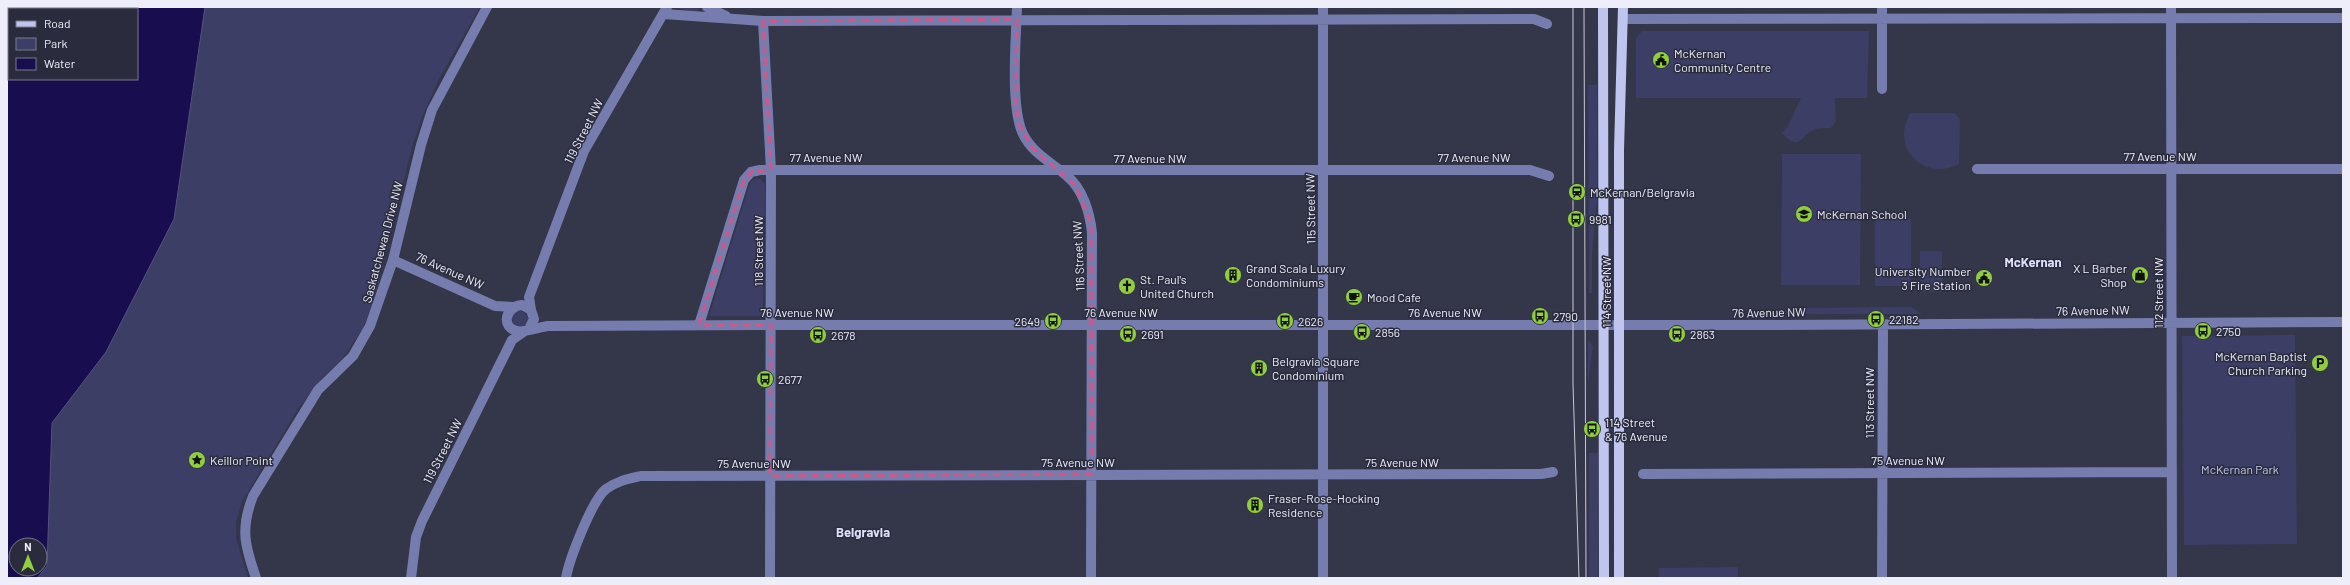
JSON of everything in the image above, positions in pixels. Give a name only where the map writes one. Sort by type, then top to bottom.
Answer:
[{"type":"main road","name":"114 Street NW","points":[[1603,7],[1604,578]]},
{"type":"main road","name":"114 Street NW","points":[[1619,578],[1619,150],[1624,7]]},
{"type":"street","name":"Saskatchewan Drive NW","points":[[256,578],[246,550],[244,530],[246,514],[253,496],[318,390],[353,356],[370,326],[393,260],[421,145],[432,110],[488,7]]},
{"type":"street","points":[[707,7],[738,20]]},
{"type":"street","name":"116 Street NW","points":[[1017,7],[1016,104],[1019,124],[1033,149],[1068,177],[1080,194],[1091,223],[1091,578]]},
{"type":"street","name":"115 Street NW","points":[[1323,7],[1323,578]]},
{"type":"street","points":[[1882,7],[1882,89]]},
{"type":"street","name":"112 Street NW","points":[[2171,7],[2172,578]]},
{"type":"street","points":[[666,10],[738,20],[763,21],[1017,19],[1534,19],[1547,24]]},
{"type":"street","name":"119 Street NW","points":[[532,312],[529,296],[584,151],[666,10]]},
{"type":"street","points":[[1623,19],[2343,18]]},
{"type":"street","name":"118 Street NW","points":[[763,21],[771,170],[770,578]]},
{"type":"street","name":"77 Avenue NW","points":[[1977,169],[2343,168]]},
{"type":"street","name":"77 Avenue NW","points":[[751,172],[771,170],[1530,170],[1549,176]]},
{"type":"street","name":"118 Street NW","points":[[699,325],[744,180],[751,172]]},
{"type":"street","name":"76 Avenue NW","points":[[393,260],[495,306],[524,305],[548,326]]},
{"type":"street","points":[[512,340],[507,314],[529,296]]},
{"type":"street","name":"76 Avenue NW","points":[[495,306],[508,324],[516,331],[548,326],[771,324],[1324,326],[2343,322]]},
{"type":"street","points":[[527,330],[533,323],[532,312]]},
{"type":"street","name":"113 Street NW","points":[[1882,578],[1883,324]]},
{"type":"street","name":"119 Street NW","points":[[411,578],[416,537],[422,521],[512,340],[527,330]]},
{"type":"street","name":"75 Avenue NW","points":[[566,578],[591,511],[605,490],[621,480],[641,476],[1092,474],[1324,475],[1541,474],[1553,472]]},
{"type":"street","name":"75 Avenue NW","points":[[1643,474],[2172,472]]},
{"type":"highlighted area","points":[[1017,19],[1016,104],[1019,124],[1033,149],[1075,185],[1091,223],[1092,474],[770,476],[771,325],[699,325],[744,180],[751,172],[771,170],[763,21]]},
{"type":"green space","points":[[205,7],[480,7],[439,79],[423,115],[412,147],[374,301],[362,330],[341,360],[324,376],[298,409],[242,502],[236,522],[236,538],[248,578],[37,578],[48,577],[52,423],[106,352],[198,48]]},
{"type":"green space","points":[[679,7],[700,8],[697,12],[679,9]]},
{"type":"green space","points":[[1642,31],[1869,31],[1867,98],[1835,98],[1836,121],[1831,128],[1815,129],[1800,141],[1793,142],[1782,133],[1788,126],[1801,98],[1636,98],[1636,38]]},
{"type":"green space","points":[[1588,85],[1597,85],[1597,200],[1592,254],[1592,293],[1589,293]]},
{"type":"green space","points":[[1910,113],[1954,113],[1960,119],[1959,164],[1946,168],[1934,169],[1923,165],[1914,158],[1907,149],[1904,138],[1905,126]]},
{"type":"green space","points":[[1782,154],[1861,154],[1860,285],[1781,285]]},
{"type":"green space","points":[[754,179],[760,179],[765,184],[763,316],[709,316],[750,183]]},
{"type":"green space","points":[[1875,219],[1911,219],[1911,286],[1875,286]]},
{"type":"green space","points":[[1920,251],[1942,251],[1942,292],[1920,292]]},
{"type":"green space","points":[[1911,307],[1922,314],[1781,314],[1791,308]]},
{"type":"green space","points":[[520,311],[527,316],[528,319],[523,326],[520,327],[513,322],[512,319],[517,312]]},
{"type":"green space","name":"McKernan Park","points":[[2295,335],[2297,544],[2184,545],[2182,336]]},
{"type":"green space","points":[[1588,339],[1593,347],[1588,383]]},
{"type":"green space","points":[[1589,453],[1598,453],[1598,578],[1589,578]]},
{"type":"green space","points":[[1738,567],[1738,578],[1659,578],[1659,568]]},
{"type":"water","points":[[7,7],[205,7],[174,219],[106,352],[52,423],[48,537],[8,537],[8,577],[38,577],[7,578]]},
{"type":"tram line","points":[[1573,7],[1573,384],[1579,578]]},
{"type":"tram line","points":[[1584,7],[1586,578]]},
{"type":"place","name":"McKernan Community Centre","points":[[1661,60]]},
{"type":"place","name":"McKernan/Belgravia","points":[[1577,192]]},
{"type":"place","name":"McKernan School","points":[[1804,214]]},
{"type":"place","name":"9981","points":[[1576,219]]},
{"type":"place","name":"Grand Scala Luxury Condominiums","points":[[1233,275]]},
{"type":"place","name":"X L Barber Shop","points":[[2140,275]]},
{"type":"place","name":"University Number 3 Fire Station","points":[[1984,278]]},
{"type":"place","name":"St. Paul's United Church","points":[[1127,286]]},
{"type":"place","name":"Mood Cafe","points":[[1354,297]]},
{"type":"place","name":"2790","points":[[1540,316]]},
{"type":"place","name":"22182","points":[[1876,319]]},
{"type":"place","name":"2649","points":[[1053,321]]},
{"type":"place","name":"2626","points":[[1285,321]]},
{"type":"place","name":"2750","points":[[2203,331]]},
{"type":"place","name":"2856","points":[[1362,332]]},
{"type":"place","name":"2691","points":[[1128,334]]},
{"type":"place","name":"2863","points":[[1677,334]]},
{"type":"place","name":"2678","points":[[818,335]]},
{"type":"place","name":"McKernan Baptist Church Parking","points":[[2320,363]]},
{"type":"place","name":"Belgravia Square Condominium","points":[[1259,368]]},
{"type":"place","name":"2677","points":[[765,379]]},
{"type":"place","name":"114 Street & 76 Avenue","points":[[1592,429]]},
{"type":"place","name":"Keillor Point","points":[[197,460]]},
{"type":"place","name":"Fraser-Rose-Hocking Residence","points":[[1255,505]]},
{"type":"district","name":"McKernan","points":[[2033,262]]},
{"type":"district","name":"Belgravia","points":[[863,532]]}]
